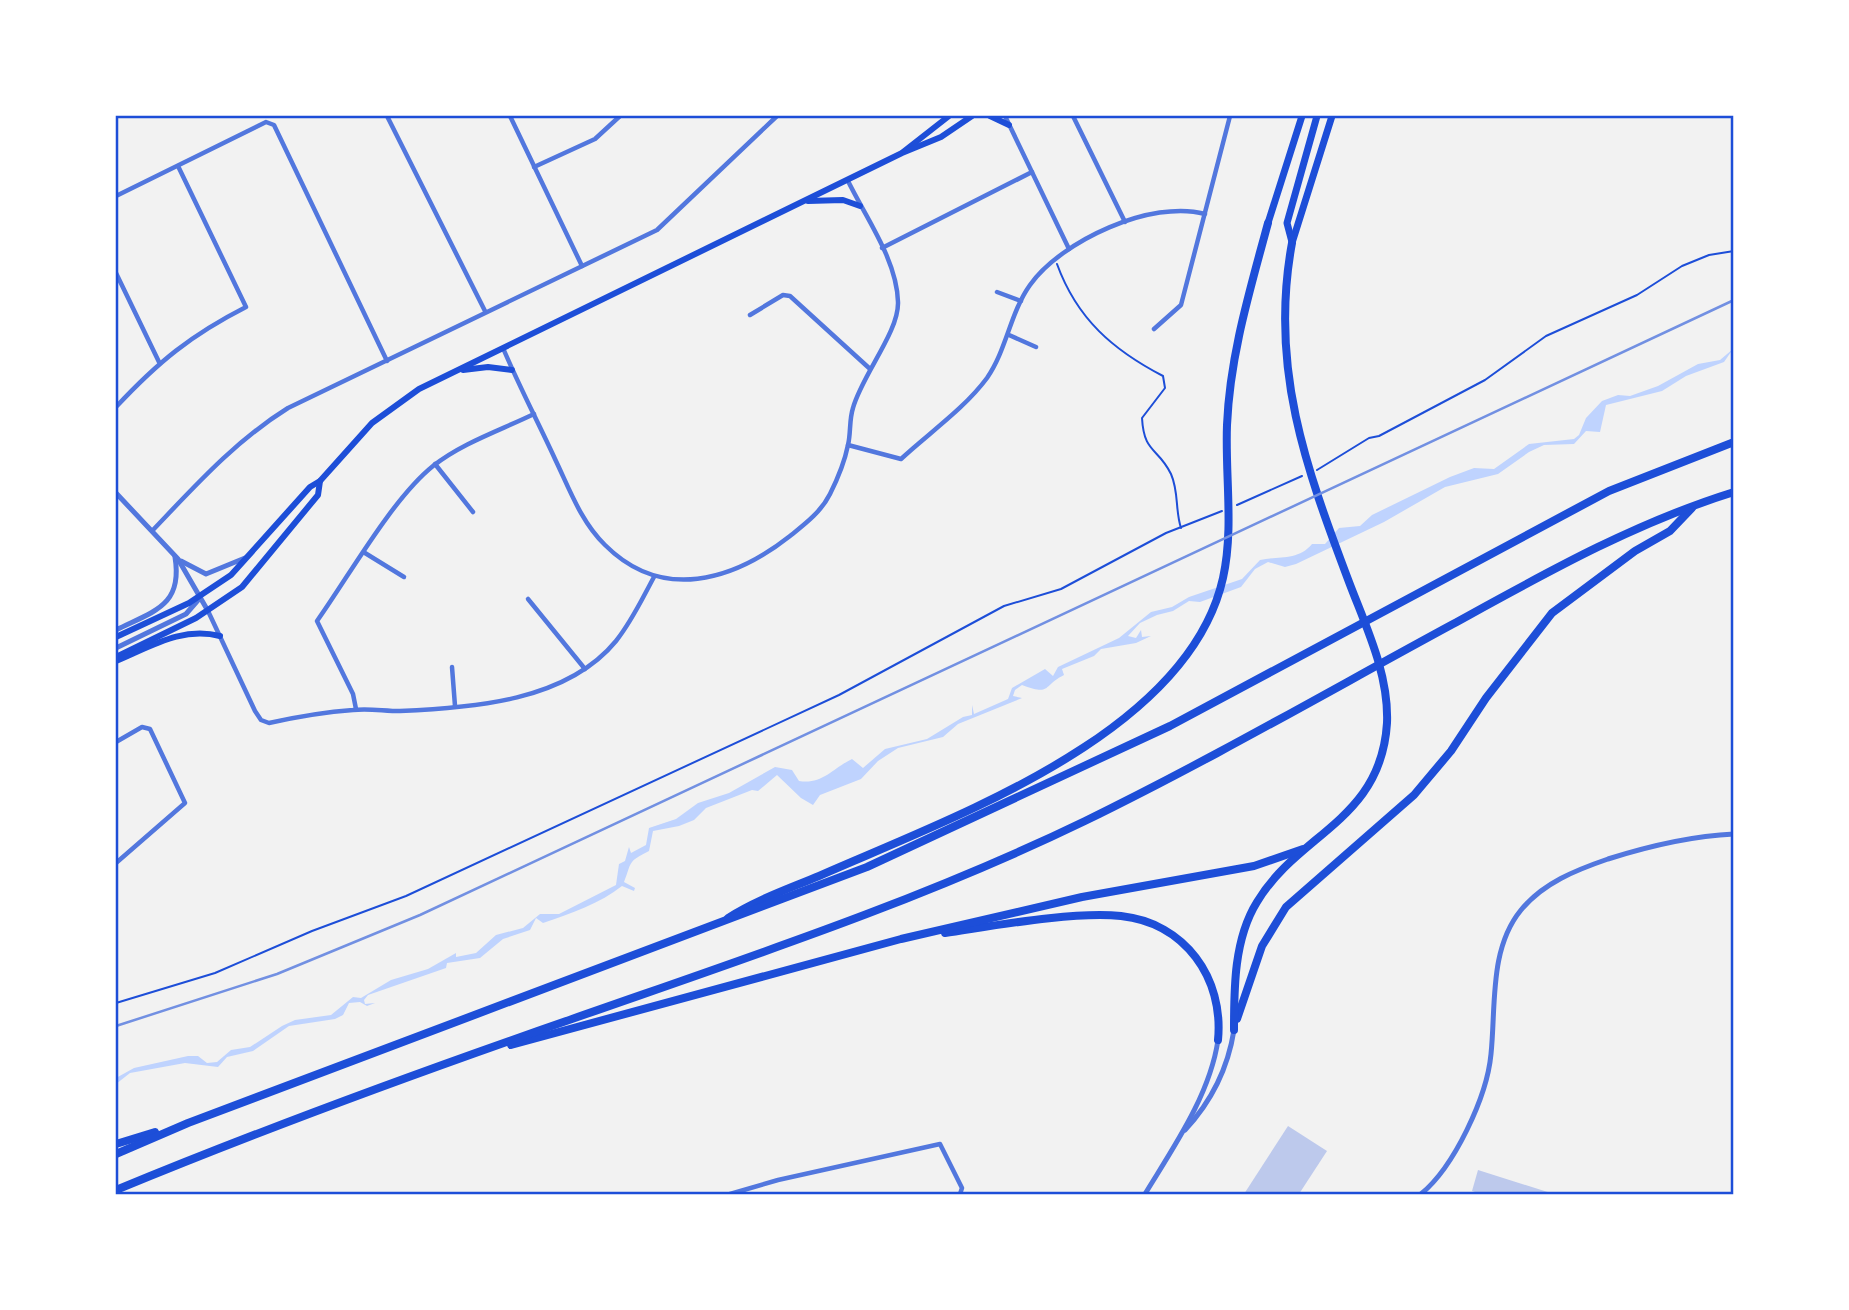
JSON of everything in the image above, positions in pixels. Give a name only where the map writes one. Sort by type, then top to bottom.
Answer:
[{"type":"highway","points":[[710,929],[741,909],[988,799],[1069,758],[1107,733],[1141,705],[1193,643],[1211,615],[1224,575],[1229,528],[1227,423],[1236,339],[1268,223]]},
{"type":"highway","points":[[1234,1030],[1234,990],[1242,933],[1256,902],[1275,878],[1338,824],[1371,781],[1387,727],[1385,694],[1372,645],[1301,446],[1292,409],[1286,348],[1286,283],[1292,243]]},
{"type":"highway","points":[[116,1154],[188,1123],[710,929],[867,867],[1079,769],[1285,666],[1597,497],[1734,442]]},
{"type":"highway","points":[[116,1191],[296,1119],[793,942],[967,874],[1086,821],[1547,572],[1626,533],[1734,492]]},
{"type":"highway","points":[[1234,1030],[1262,946],[1286,907],[1414,795],[1451,751],[1486,698],[1552,614],[1634,551],[1670,531],[1697,504]]},
{"type":"highway","points":[[495,1047],[528,1042],[901,939],[1082,897],[1254,866],[1289,855],[1318,841]]},
{"type":"highway","points":[[901,939],[1090,916],[1123,916],[1147,922],[1184,944],[1206,971],[1216,998],[1218,1040]]},
{"type":"highway","points":[[116,1144],[188,1123]]},
{"type":"main road","points":[[902,153],[949,116]]},
{"type":"main road","points":[[116,637],[201,596],[232,575],[310,487],[320,481],[372,423],[396,404],[454,372],[902,153],[941,137],[972,116]]},
{"type":"main road","points":[[989,116],[1009,125]]},
{"type":"main road","points":[[1268,223],[1302,116]]},
{"type":"main road","points":[[1292,243],[1287,223],[1317,116]]},
{"type":"main road","points":[[1292,243],[1332,116]]},
{"type":"main road","points":[[803,202],[842,200],[860,206]]},
{"type":"main road","points":[[454,372],[488,367],[512,370]]},
{"type":"main road","points":[[116,659],[208,611],[242,587],[284,540],[317,495],[320,481]]},
{"type":"main road","points":[[116,659],[184,632],[200,631],[220,636]]},
{"type":"street","points":[[387,116],[485,311]]},
{"type":"street","points":[[510,116],[583,266]]},
{"type":"street","points":[[534,167],[595,139],[620,116]]},
{"type":"street","points":[[152,531],[256,427],[288,408],[485,311],[657,230],[777,116]]},
{"type":"street","points":[[1005,116],[1069,249]]},
{"type":"street","points":[[1073,116],[1125,222]]},
{"type":"street","points":[[1154,328],[1181,305],[1230,116]]},
{"type":"street","points":[[116,196],[266,122],[274,125],[387,361]]},
{"type":"street","points":[[116,407],[159,362],[202,330],[246,307],[178,166]]},
{"type":"street","points":[[882,248],[1032,172]]},
{"type":"street","points":[[503,348],[591,530],[625,561],[654,576],[673,580],[721,575],[746,566],[780,544],[822,506],[848,445],[852,411],[869,368],[896,321],[898,302],[882,248],[848,181]]},
{"type":"street","points":[[848,445],[901,459],[985,380],[1009,335],[1021,301],[1030,286],[1056,257],[1125,222],[1163,210],[1190,209],[1205,214]]},
{"type":"street","points":[[116,274],[159,362]]},
{"type":"street","points":[[997,292],[1021,301]]},
{"type":"street","points":[[750,315],[783,295],[790,296],[869,368]]},
{"type":"street","points":[[1009,335],[1036,347]]},
{"type":"street","points":[[356,709],[353,694],[317,621],[406,494],[435,464],[534,414]]},
{"type":"street","points":[[435,464],[473,512]]},
{"type":"street","points":[[116,493],[177,558],[201,596],[261,720],[269,723],[356,709],[403,711],[454,706],[522,696],[552,686],[585,669],[616,641],[632,618],[654,576]]},
{"type":"street","points":[[365,552],[404,577]]},
{"type":"street","points":[[177,558],[206,574],[247,558]]},
{"type":"street","points":[[116,629],[166,604],[177,582],[177,558]]},
{"type":"street","points":[[116,648],[186,614],[201,596]]},
{"type":"street","points":[[528,599],[585,669]]},
{"type":"street","points":[[452,667],[454,706]]},
{"type":"street","points":[[116,742],[142,727],[150,729],[185,803],[116,863]]},
{"type":"street","points":[[1421,1195],[1452,1161],[1475,1107],[1491,1058],[1499,957],[1508,931],[1521,910],[1547,887],[1596,863],[1675,841],[1734,834]]},
{"type":"street","points":[[1181,1135],[1209,1100],[1229,1058],[1234,1030]]},
{"type":"street","points":[[1145,1195],[1181,1135],[1212,1065],[1218,1040]]},
{"type":"street","points":[[730,1195],[778,1180],[940,1144],[962,1188],[960,1195]]},
{"type":"path","points":[[1317,470],[1368,438],[1379,436],[1485,380],[1552,332],[1637,295],[1682,266],[1709,255],[1734,251]]},
{"type":"path","points":[[1056,257],[1079,312],[1129,358],[1163,376],[1165,388],[1142,418],[1143,439],[1171,474],[1182,529]]},
{"type":"path","points":[[116,1003],[215,973],[312,930],[407,896],[839,695],[1004,607],[1061,589],[1166,533],[1182,529],[1305,474]]},
{"type":"water","points":[[1733,349],[1724,362],[1686,376],[1662,391],[1606,405],[1600,432],[1586,431],[1574,444],[1544,445],[1498,474],[1445,487],[1384,522],[1296,564],[1285,567],[1268,562],[1255,569],[1241,587],[1200,602],[1189,601],[1173,611],[1140,623],[1128,636],[1136,638],[1141,630],[1142,637],[1151,636],[1136,643],[1101,649],[1094,656],[1062,669],[1064,675],[1043,690],[1022,685],[1015,690],[1013,696],[1022,698],[958,724],[943,737],[898,748],[878,761],[861,779],[820,795],[813,805],[801,798],[777,775],[758,791],[752,790],[706,808],[694,820],[653,831],[649,851],[631,863],[624,882],[635,888],[634,891],[622,886],[595,903],[564,916],[543,923],[536,918],[530,930],[503,939],[480,958],[447,963],[446,968],[368,995],[364,1000],[365,1004],[375,1003],[367,1006],[360,1002],[349,1003],[343,1015],[335,1019],[289,1026],[253,1051],[227,1057],[218,1067],[185,1063],[130,1073],[116,1084],[116,1078],[134,1068],[188,1056],[198,1056],[207,1063],[217,1062],[231,1050],[250,1047],[295,1020],[331,1015],[353,997],[361,998],[391,980],[428,969],[456,953],[456,957],[476,953],[496,935],[523,928],[540,914],[559,914],[616,885],[619,864],[625,861],[629,847],[631,853],[646,845],[649,828],[676,819],[698,803],[729,793],[775,767],[792,770],[799,781],[807,782],[821,778],[852,759],[863,768],[885,749],[927,739],[963,717],[972,715],[972,705],[974,714],[1008,699],[1012,688],[1045,669],[1053,676],[1058,667],[1119,638],[1151,612],[1172,607],[1189,597],[1242,579],[1260,560],[1294,555],[1312,544],[1325,544],[1339,528],[1360,526],[1372,515],[1450,477],[1474,468],[1494,469],[1529,444],[1574,439],[1579,435],[1586,418],[1602,401],[1618,395],[1630,396],[1658,386],[1698,364],[1720,360]]},
{"type":"building","points":[[1288,1126],[1327,1151],[1299,1194],[1244,1194]]},
{"type":"building","points":[[1478,1170],[1554,1194],[1481,1194],[1472,1191]]},
{"type":"railway","points":[[116,1026],[277,974],[420,915],[1734,300]]}]
